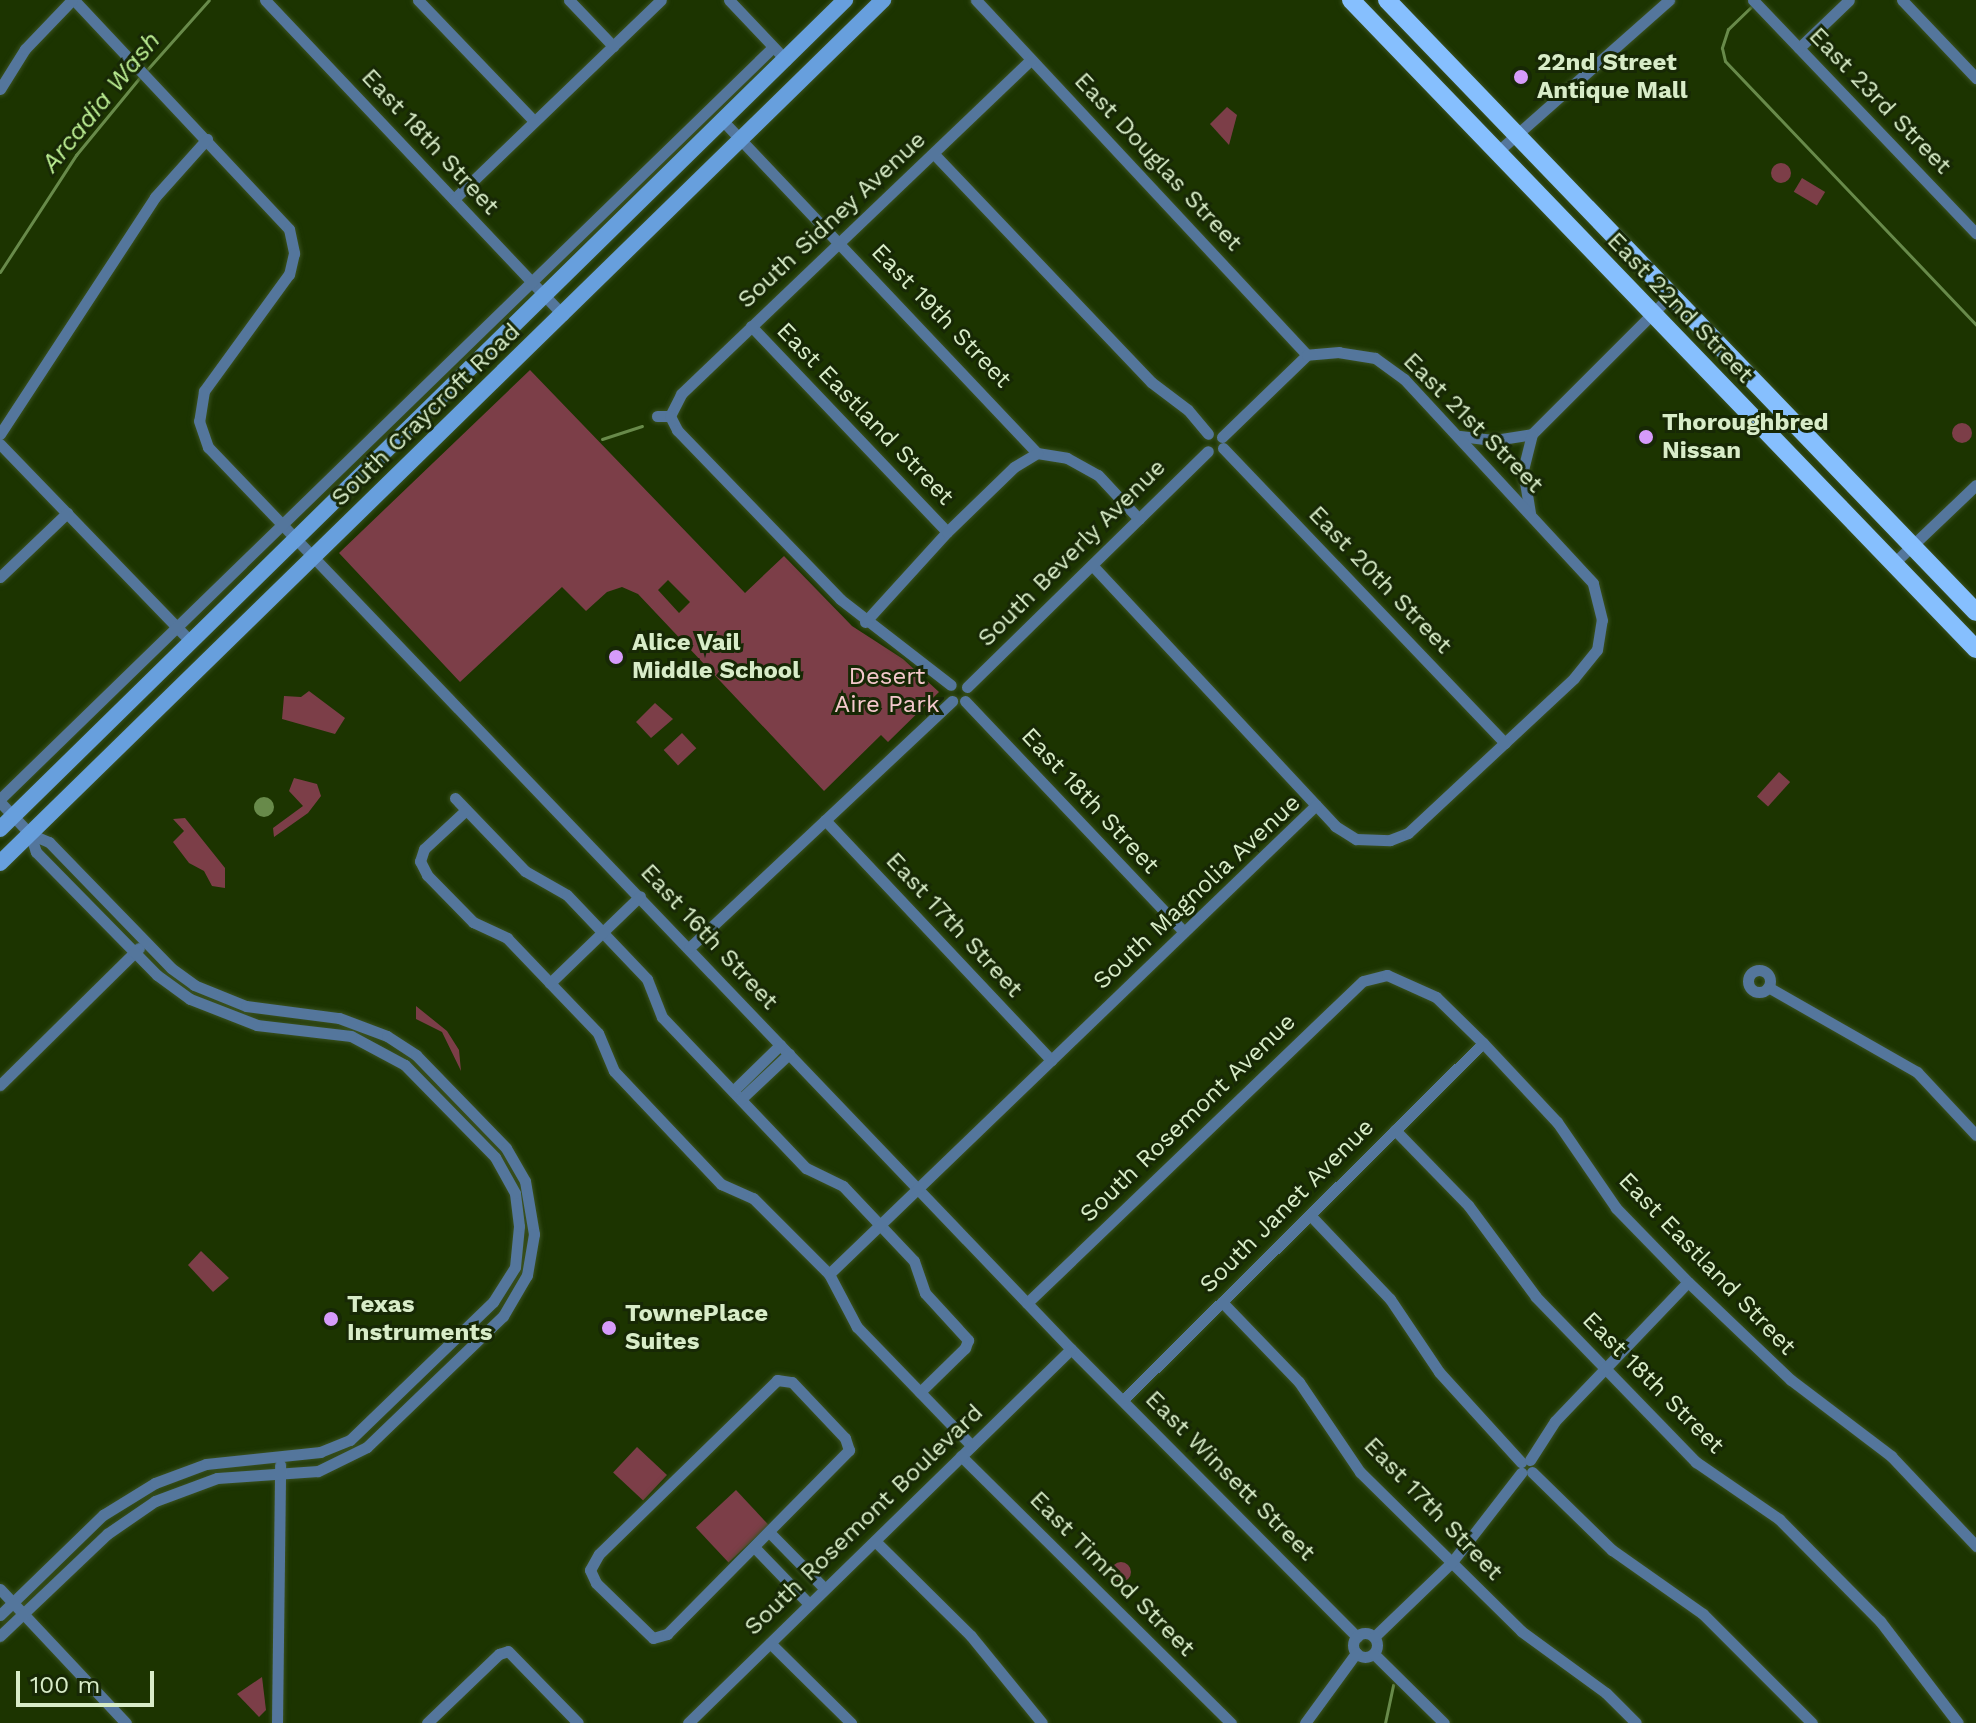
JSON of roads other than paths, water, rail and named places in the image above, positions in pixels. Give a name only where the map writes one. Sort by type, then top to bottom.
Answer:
[{"type":"main road","name":"South Craycroft Road","points":[[0,829],[546,297],[845,0]]},
{"type":"main road","name":"South Craycroft Road","points":[[0,863],[883,0]]},
{"type":"main road","name":"East 22nd Street","points":[[1351,0],[1976,649]]},
{"type":"main road","name":"East 22nd Street","points":[[1387,0],[1976,612]]},
{"type":"street","points":[[0,89],[25,49],[73,0],[207,139],[155,197],[0,434]]},
{"type":"street","name":"East 18th Street","points":[[265,0],[563,315]]},
{"type":"street","points":[[418,0],[534,121]]},
{"type":"street","points":[[569,0],[613,46]]},
{"type":"street","points":[[454,199],[661,0]]},
{"type":"street","points":[[729,0],[786,60]]},
{"type":"street","name":"East Douglas Street","points":[[976,0],[1307,355]]},
{"type":"street","points":[[1496,153],[1519,137],[1669,0]]},
{"type":"street","name":"East 23rd Street","points":[[1753,0],[1976,233]]},
{"type":"street","points":[[1799,48],[1849,0]]},
{"type":"street","points":[[1902,0],[1976,78]]},
{"type":"street","name":"South Craycroft Road","points":[[0,800],[773,47]]},
{"type":"street","name":"South Sidney Avenue","points":[[670,416],[674,401],[1031,59]]},
{"type":"street","name":"East 19th Street","points":[[723,121],[841,242],[1037,453]]},
{"type":"street","name":"East 16th Street","points":[[207,139],[289,229],[294,253],[289,274],[204,391],[193,418],[208,447],[1071,1349]]},
{"type":"street","points":[[934,154],[1151,382],[1188,410],[1208,434],[1223,442]]},
{"type":"street","points":[[1460,436],[1495,440],[1532,434],[1672,294]]},
{"type":"street","name":"East Eastland Street","points":[[751,326],[947,532]]},
{"type":"street","name":"East 21st Street","points":[[1307,355],[1339,352],[1375,358],[1404,379],[1530,514]]},
{"type":"street","points":[[1208,434],[1204,443],[1208,451],[1223,442],[1307,355]]},
{"type":"street","points":[[657,416],[670,416],[684,437],[865,622],[951,685],[967,687],[958,701],[689,948]]},
{"type":"street","name":"East 21st Street","points":[[1530,514],[1523,470],[1532,434]]},
{"type":"street","name":"East 20th Street","points":[[1223,442],[1505,743]]},
{"type":"street","points":[[0,444],[191,642]]},
{"type":"street","name":"South Beverly Avenue","points":[[967,687],[1208,451]]},
{"type":"street","points":[[865,622],[947,532],[1014,467],[1037,453],[1067,458],[1098,475],[1139,519]]},
{"type":"street","points":[[1894,563],[1976,485]]},
{"type":"street","points":[[0,577],[67,513]]},
{"type":"street","name":"South Magnolia Avenue","points":[[829,1274],[1316,805],[1356,839],[1390,840],[1423,822],[1589,659],[1597,650],[1602,620],[1593,583],[1530,514]]},
{"type":"street","points":[[1092,565],[1316,805]]},
{"type":"street","points":[[951,685],[958,701]]},
{"type":"street","name":"East 18th Street","points":[[958,701],[1184,932]]},
{"type":"street","points":[[455,798],[525,871],[567,895],[647,979],[662,1017],[806,1168],[836,1180],[914,1261],[925,1293],[968,1340],[965,1348],[920,1392]]},
{"type":"street","points":[[0,800],[30,834],[49,842],[171,968],[209,992],[264,1009],[339,1018],[405,1047],[496,1135],[517,1165],[530,1199],[530,1262],[503,1316],[367,1447],[332,1467],[217,1478],[148,1505],[107,1534],[0,1636]]},
{"type":"street","points":[[466,810],[424,849],[422,869],[473,922],[507,938],[598,1033],[614,1071],[721,1184],[753,1198],[829,1274],[857,1327],[972,1446]]},
{"type":"street","name":"East 17th Street","points":[[825,820],[1051,1060]]},
{"type":"street","points":[[0,1615],[103,1515],[155,1483],[206,1464],[320,1452],[350,1440],[493,1302],[510,1277],[518,1250],[515,1193],[487,1147],[396,1059],[351,1036],[257,1025],[222,1015],[177,991],[134,952],[34,850],[30,834]]},
{"type":"street","points":[[550,983],[640,896]]},
{"type":"street","points":[[0,1085],[145,942]]},
{"type":"street","name":"East Eastland Street","points":[[1381,970],[1436,997],[1557,1122],[1616,1208],[1688,1282],[1791,1380],[1891,1456],[1976,1546]]},
{"type":"street","name":"South Rosemont Avenue","points":[[1027,1303],[1363,981],[1381,970]]},
{"type":"street","points":[[1768,987],[1917,1072],[1976,1135]]},
{"type":"street","name":"South Janet Avenue","points":[[1123,1400],[1483,1043]]},
{"type":"street","points":[[737,1095],[784,1049]]},
{"type":"street","name":"East 18th Street","points":[[1395,1130],[1468,1205],[1536,1297],[1696,1462],[1779,1519],[1901,1644],[1958,1723]]},
{"type":"street","points":[[1310,1215],[1390,1299],[1439,1372],[1526,1467],[1612,1550],[1703,1614],[1812,1723]]},
{"type":"street","points":[[1310,1720],[1356,1653],[1357,1637],[1374,1637],[1452,1562],[1526,1467],[1555,1421],[1688,1282]]},
{"type":"street","name":"East 17th Street","points":[[1222,1302],[1299,1382],[1360,1472],[1521,1631],[1606,1693],[1636,1723]]},
{"type":"street","name":"East Winsett Street","points":[[1071,1349],[1357,1637]]},
{"type":"street","name":"South Rosemont Boulevard","points":[[688,1723],[1071,1349]]},
{"type":"street","points":[[781,1377],[797,1387],[853,1450],[755,1548],[667,1634],[653,1642],[585,1570],[781,1377]]},
{"type":"street","points":[[277,1723],[280,1456]]},
{"type":"street","name":"East Timrod Street","points":[[961,1456],[1231,1723]]},
{"type":"street","points":[[770,1533],[825,1589]]},
{"type":"street","points":[[875,1541],[971,1636],[1042,1723]]},
{"type":"street","points":[[755,1548],[809,1604]]},
{"type":"street","points":[[0,1589],[126,1723]]},
{"type":"street","points":[[1374,1637],[1374,1654]]},
{"type":"street","points":[[770,1643],[851,1723]]},
{"type":"street","points":[[427,1723],[499,1654],[508,1651],[578,1723]]},
{"type":"street","points":[[1356,1653],[1374,1654],[1444,1723]]},
{"type":"waterway","name":"Arcadia Wash","points":[[145,72],[209,0]]},
{"type":"waterway","points":[[1753,5],[1728,29],[1722,48],[1725,61],[1976,325]]},
{"type":"waterway","name":"Arcadia Wash","points":[[0,272],[76,155],[140,77]]},
{"type":"waterway","points":[[602,439],[642,426]]},
{"type":"waterway","points":[[1385,1723],[1393,1685]]},
{"type":"place","name":"22nd Street Antique Mall","points":[[1521,77]]},
{"type":"place","name":"Thoroughbred Nissan","points":[[1646,437]]},
{"type":"place","name":"Alice Vail Middle School","points":[[616,657]]},
{"type":"place","name":"Texas Instruments","points":[[331,1319]]},
{"type":"place","name":"TownePlace Suites","points":[[609,1328]]},
{"type":"park label","name":"Desert Aire Park","points":[[887,691]]}]
